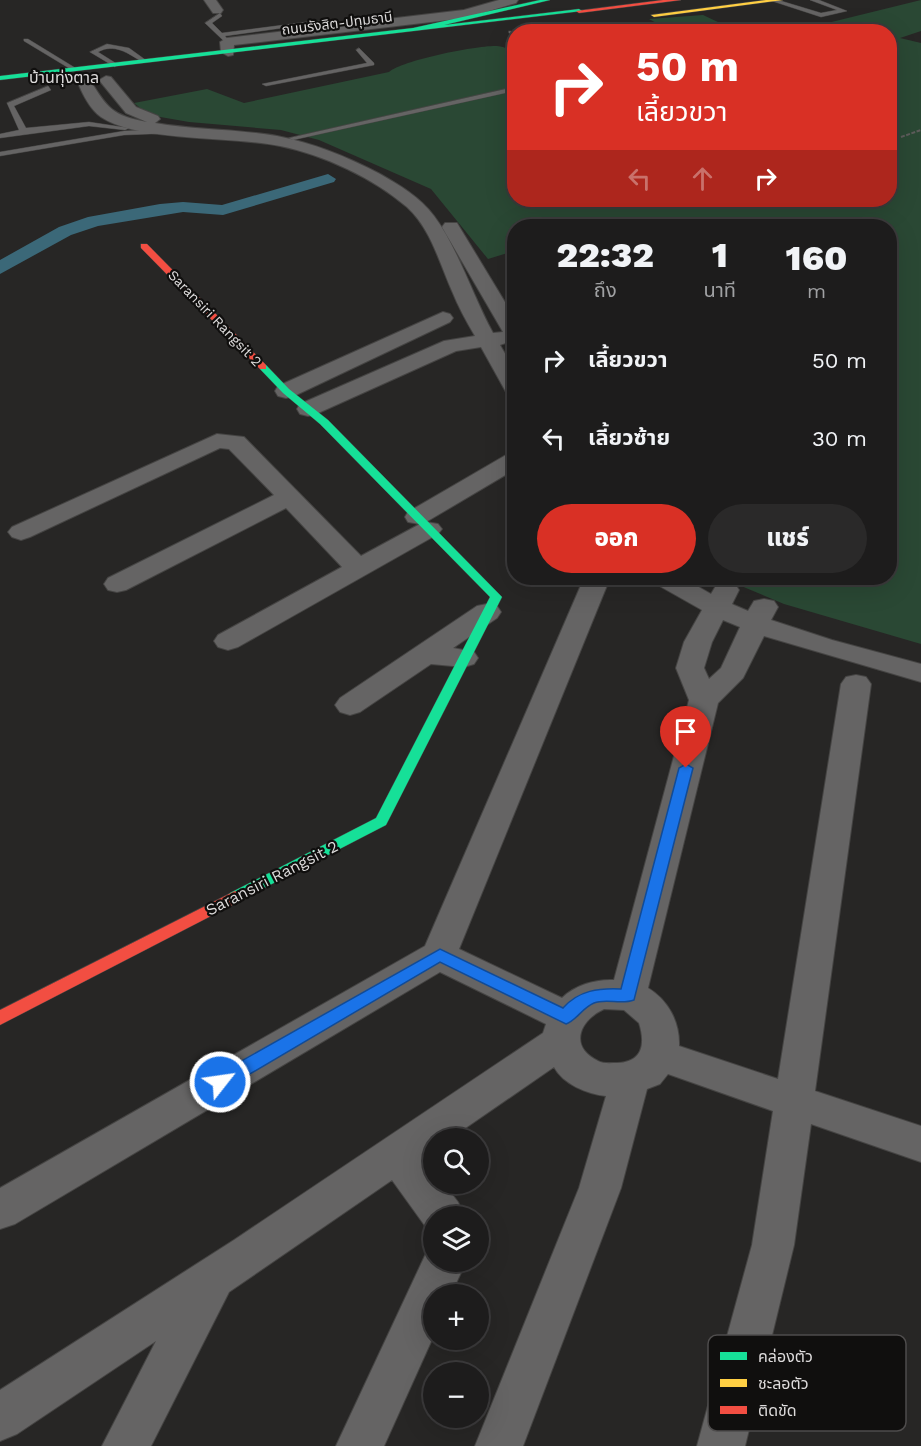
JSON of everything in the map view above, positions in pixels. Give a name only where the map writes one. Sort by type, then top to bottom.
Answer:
[{"type":"main road","points":[[414,30],[547,0]]},
{"type":"main road","name":"ถนนรังสิต-ปทุมธานี","points":[[0,78],[144,61],[225,43],[393,33],[678,0]]},
{"type":"main road","name":"ถนนรังสิต-ปทุมธานี","points":[[603,24],[780,0]]},
{"type":"main road","name":"ถนนรังสิต-ปทุมธานี","points":[[221,67],[507,33]]},
{"type":"main road","points":[[0,93],[78,85]]},
{"type":"main road","name":"Saransiri Rangsit 2","points":[[0,1018],[381,821],[496,597],[316,416],[286,391],[144,246]]},
{"type":"street","points":[[225,43],[465,14],[512,0]]},
{"type":"street","points":[[435,3],[465,14]]},
{"type":"street","points":[[381,23],[393,33]]},
{"type":"street","points":[[78,85],[111,81],[131,110],[140,115],[182,127],[281,141],[333,159],[398,192],[426,215],[455,278],[507,374]]},
{"type":"street","points":[[78,85],[106,114],[123,122],[274,134],[293,138],[387,174],[421,191],[437,206],[479,272],[507,322]]},
{"type":"street","points":[[455,278],[479,272]]},
{"type":"street","points":[[286,391],[443,318]]},
{"type":"street","points":[[316,416],[459,359],[489,340],[507,336]]},
{"type":"street","points":[[21,531],[217,441],[236,442],[358,568]]},
{"type":"street","points":[[228,641],[358,568],[507,465]]},
{"type":"street","points":[[117,584],[289,497]]},
{"type":"street","points":[[0,1210],[440,955],[594,585]]},
{"type":"street","points":[[686,585],[760,614],[837,650],[921,673]]},
{"type":"street","points":[[709,585],[722,598]]},
{"type":"street","points":[[704,700],[690,668],[698,642],[722,598]]},
{"type":"street","points":[[350,705],[488,612]]},
{"type":"street","points":[[760,614],[800,620],[921,655]]},
{"type":"street","points":[[628,996],[704,700],[733,672],[760,614]]},
{"type":"street","points":[[425,655],[464,658]]},
{"type":"street","points":[[750,1335],[773,1245],[856,684]]},
{"type":"street","points":[[440,955],[563,1029],[573,1067],[598,1080],[614,1081],[645,1067],[795,1103],[921,1144]]},
{"type":"street","points":[[0,1417],[396,1153],[563,1029],[575,1006],[587,998],[601,994],[628,996],[637,999],[654,1014],[661,1033],[645,1067],[499,1446]]},
{"type":"street","points":[[396,1153],[436,1206]]},
{"type":"street","points":[[360,1446],[439,1272]]},
{"type":"street","points":[[126,1446],[213,1277]]},
{"type":"street","points":[[721,1446],[725,1431]]},
{"type":"lane","points":[[775,1],[821,15],[844,11],[813,0]]},
{"type":"lane","points":[[216,8],[208,23],[225,43],[322,22]]},
{"type":"lane","points":[[26,40],[74,69]]},
{"type":"lane","points":[[115,65],[93,52],[98,48],[124,47],[144,61]]},
{"type":"lane","points":[[266,84],[372,64],[359,50]]},
{"type":"lane","points":[[0,106],[10,105],[48,88]]},
{"type":"lane","points":[[293,138],[507,90]]},
{"type":"lane","points":[[10,105],[24,131]]},
{"type":"lane","points":[[0,136],[89,124],[152,131],[182,127]]},
{"type":"lane","points":[[0,154],[124,133],[156,133],[182,127]]},
{"type":"path","points":[[901,137],[921,130]]},
{"type":"green space","points":[[921,0],[921,31],[900,38],[921,43],[921,644],[784,604],[739,585],[897,585],[897,219],[507,219],[507,253],[488,259],[431,189],[319,140],[281,130],[189,122],[149,115],[134,103],[207,89],[244,103],[389,72],[397,67],[441,54],[499,46],[507,48],[507,207],[897,207],[897,24],[823,24]]},
{"type":"green space","points":[[703,15],[722,24],[658,24],[649,19]]},
{"type":"waterway","points":[[0,268],[65,231],[94,221],[183,207],[223,210],[328,179]]},
{"type":"traffic: fast","points":[[414,30],[547,0]]},
{"type":"traffic: fast","points":[[0,78],[579,11]]},
{"type":"traffic: fast","points":[[235,897],[381,821],[496,597],[324,422],[286,391],[263,367]]},
{"type":"traffic: slow","points":[[654,15],[780,0]]},
{"type":"traffic: jam","points":[[579,11],[678,0]]},
{"type":"traffic: jam","points":[[144,246],[263,367]]},
{"type":"traffic: jam","points":[[0,1018],[235,897]]},
{"type":"district","name":"บ้านทุ่งตาล","points":[[64,77]]},
{"type":"route","points":[[220,1082],[440,955],[566,1017],[575,1006],[587,998],[601,994],[628,996],[686,768]]}]
